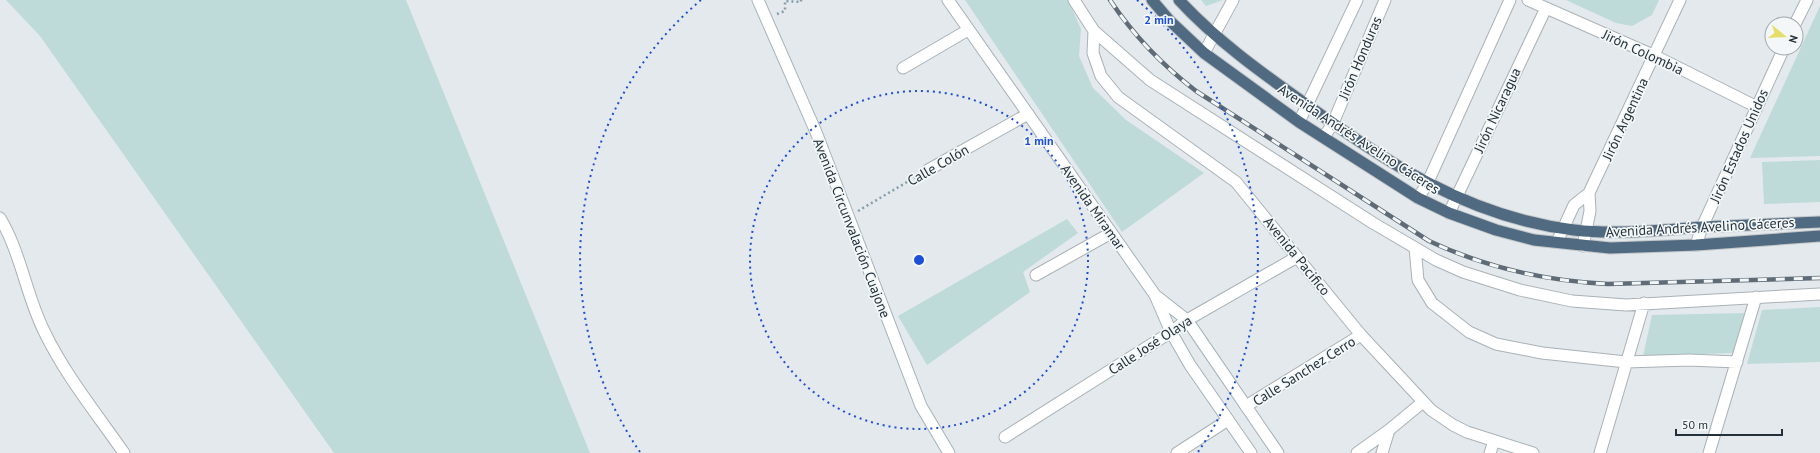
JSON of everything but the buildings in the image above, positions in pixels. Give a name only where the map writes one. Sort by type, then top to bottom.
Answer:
[{"type":"highway","name":"Avenida Andrés Avelino Cáceres","points":[[1152,0],[1170,21],[1204,54],[1299,122],[1418,198],[1449,213],[1516,236],[1583,246],[1610,248],[1696,245],[1820,236]]},
{"type":"highway","name":"Avenida Andrés Avelino Cáceres","points":[[1179,0],[1215,36],[1333,123],[1427,184],[1456,198],[1501,214],[1564,228],[1585,231],[1644,232],[1702,227],[1820,222]]},
{"type":"street","name":"Avenida Circunvalación Cuajone","points":[[758,0],[816,132],[921,406],[949,453]]},
{"type":"street","name":"Avenida Miramar","points":[[948,0],[1155,295],[1170,332],[1190,365],[1251,453]]},
{"type":"street","points":[[1074,0],[1094,31],[1150,80],[1373,223],[1436,260],[1464,272],[1520,290],[1572,301],[1599,304],[1626,305],[1820,294]]},
{"type":"street","points":[[1204,54],[1233,0]]},
{"type":"street","name":"Jirón Honduras","points":[[1299,122],[1308,106],[1357,0]]},
{"type":"street","name":"Jirón Honduras","points":[[1324,137],[1333,123],[1385,0]]},
{"type":"street","points":[[1418,198],[1427,184],[1510,0]]},
{"type":"street","name":"Jirón Colombia","points":[[1528,0],[1655,56],[1757,107]]},
{"type":"street","name":"Jirón Argentina","points":[[1557,242],[1574,205],[1589,193],[1655,56],[1680,0]]},
{"type":"street","points":[[1799,16],[1806,0]]},
{"type":"street","name":"Jirón Nicaragua","points":[[1449,213],[1546,8]]},
{"type":"street","points":[[903,68],[968,30]]},
{"type":"street","name":"Avenida Pacifico","points":[[1094,31],[1093,52],[1101,76],[1118,97],[1236,182],[1361,335],[1423,402],[1453,425],[1494,441],[1533,453]]},
{"type":"street","name":"Jirón Estados Unidos","points":[[1696,245],[1702,227],[1780,56]]},
{"type":"street","name":"Calle Colón","points":[[928,170],[1028,114]]},
{"type":"street","name":"Jirón Argentina","points":[[1583,246],[1590,211],[1589,193]]},
{"type":"street","points":[[0,218],[6,229],[25,278],[33,306],[44,332],[70,374],[124,453]]},
{"type":"street","points":[[1036,275],[1111,233]]},
{"type":"street","points":[[1415,248],[1418,280],[1432,303],[1469,332],[1496,344],[1542,353],[1626,362],[1689,360],[1737,362]]},
{"type":"street","name":"Calle José Olaya","points":[[1004,437],[1187,320],[1297,257]]},
{"type":"street","name":"Avenida Miramar","points":[[1155,295],[1187,320],[1278,453]]},
{"type":"street","points":[[1709,453],[1756,297]]},
{"type":"street","points":[[1600,453],[1618,397],[1626,362],[1644,303]]},
{"type":"street","name":"Calle Sanchez Cerro","points":[[1246,406],[1361,335]]},
{"type":"street","points":[[1357,453],[1389,430],[1423,402]]},
{"type":"street","points":[[1178,453],[1228,420]]},
{"type":"street","points":[[1382,453],[1389,430]]},
{"type":"street","points":[[1490,453],[1494,441]]},
{"type":"path","points":[[764,12],[778,14],[786,11],[785,1],[801,2],[801,0]]},
{"type":"path","name":"Calle Colón","points":[[848,217],[928,170]]},
{"type":"green space","points":[[6,0],[406,0],[590,453],[334,453],[40,36]]},
{"type":"green space","points":[[965,0],[1068,0],[1081,29],[1079,56],[1093,88],[1126,120],[1204,173],[1122,232]]},
{"type":"green space","points":[[1201,0],[1223,0],[1206,6]]},
{"type":"green space","points":[[1566,0],[1659,0],[1652,15],[1632,26],[1616,23]]},
{"type":"green space","points":[[1820,6],[1820,156],[1750,158],[1797,56],[1804,56],[1804,41]]},
{"type":"green space","points":[[1820,160],[1820,202],[1764,204],[1762,162]]},
{"type":"green space","points":[[1067,219],[1078,233],[1023,272],[1030,292],[927,365],[898,316]]},
{"type":"green space","points":[[1820,307],[1820,362],[1747,364],[1762,310]]},
{"type":"green space","points":[[1745,313],[1733,353],[1643,356],[1652,315]]},
{"type":"railway","points":[[1110,0],[1129,26],[1149,49],[1196,91],[1429,241],[1473,259],[1517,272],[1562,280],[1608,284],[1820,278]]}]
